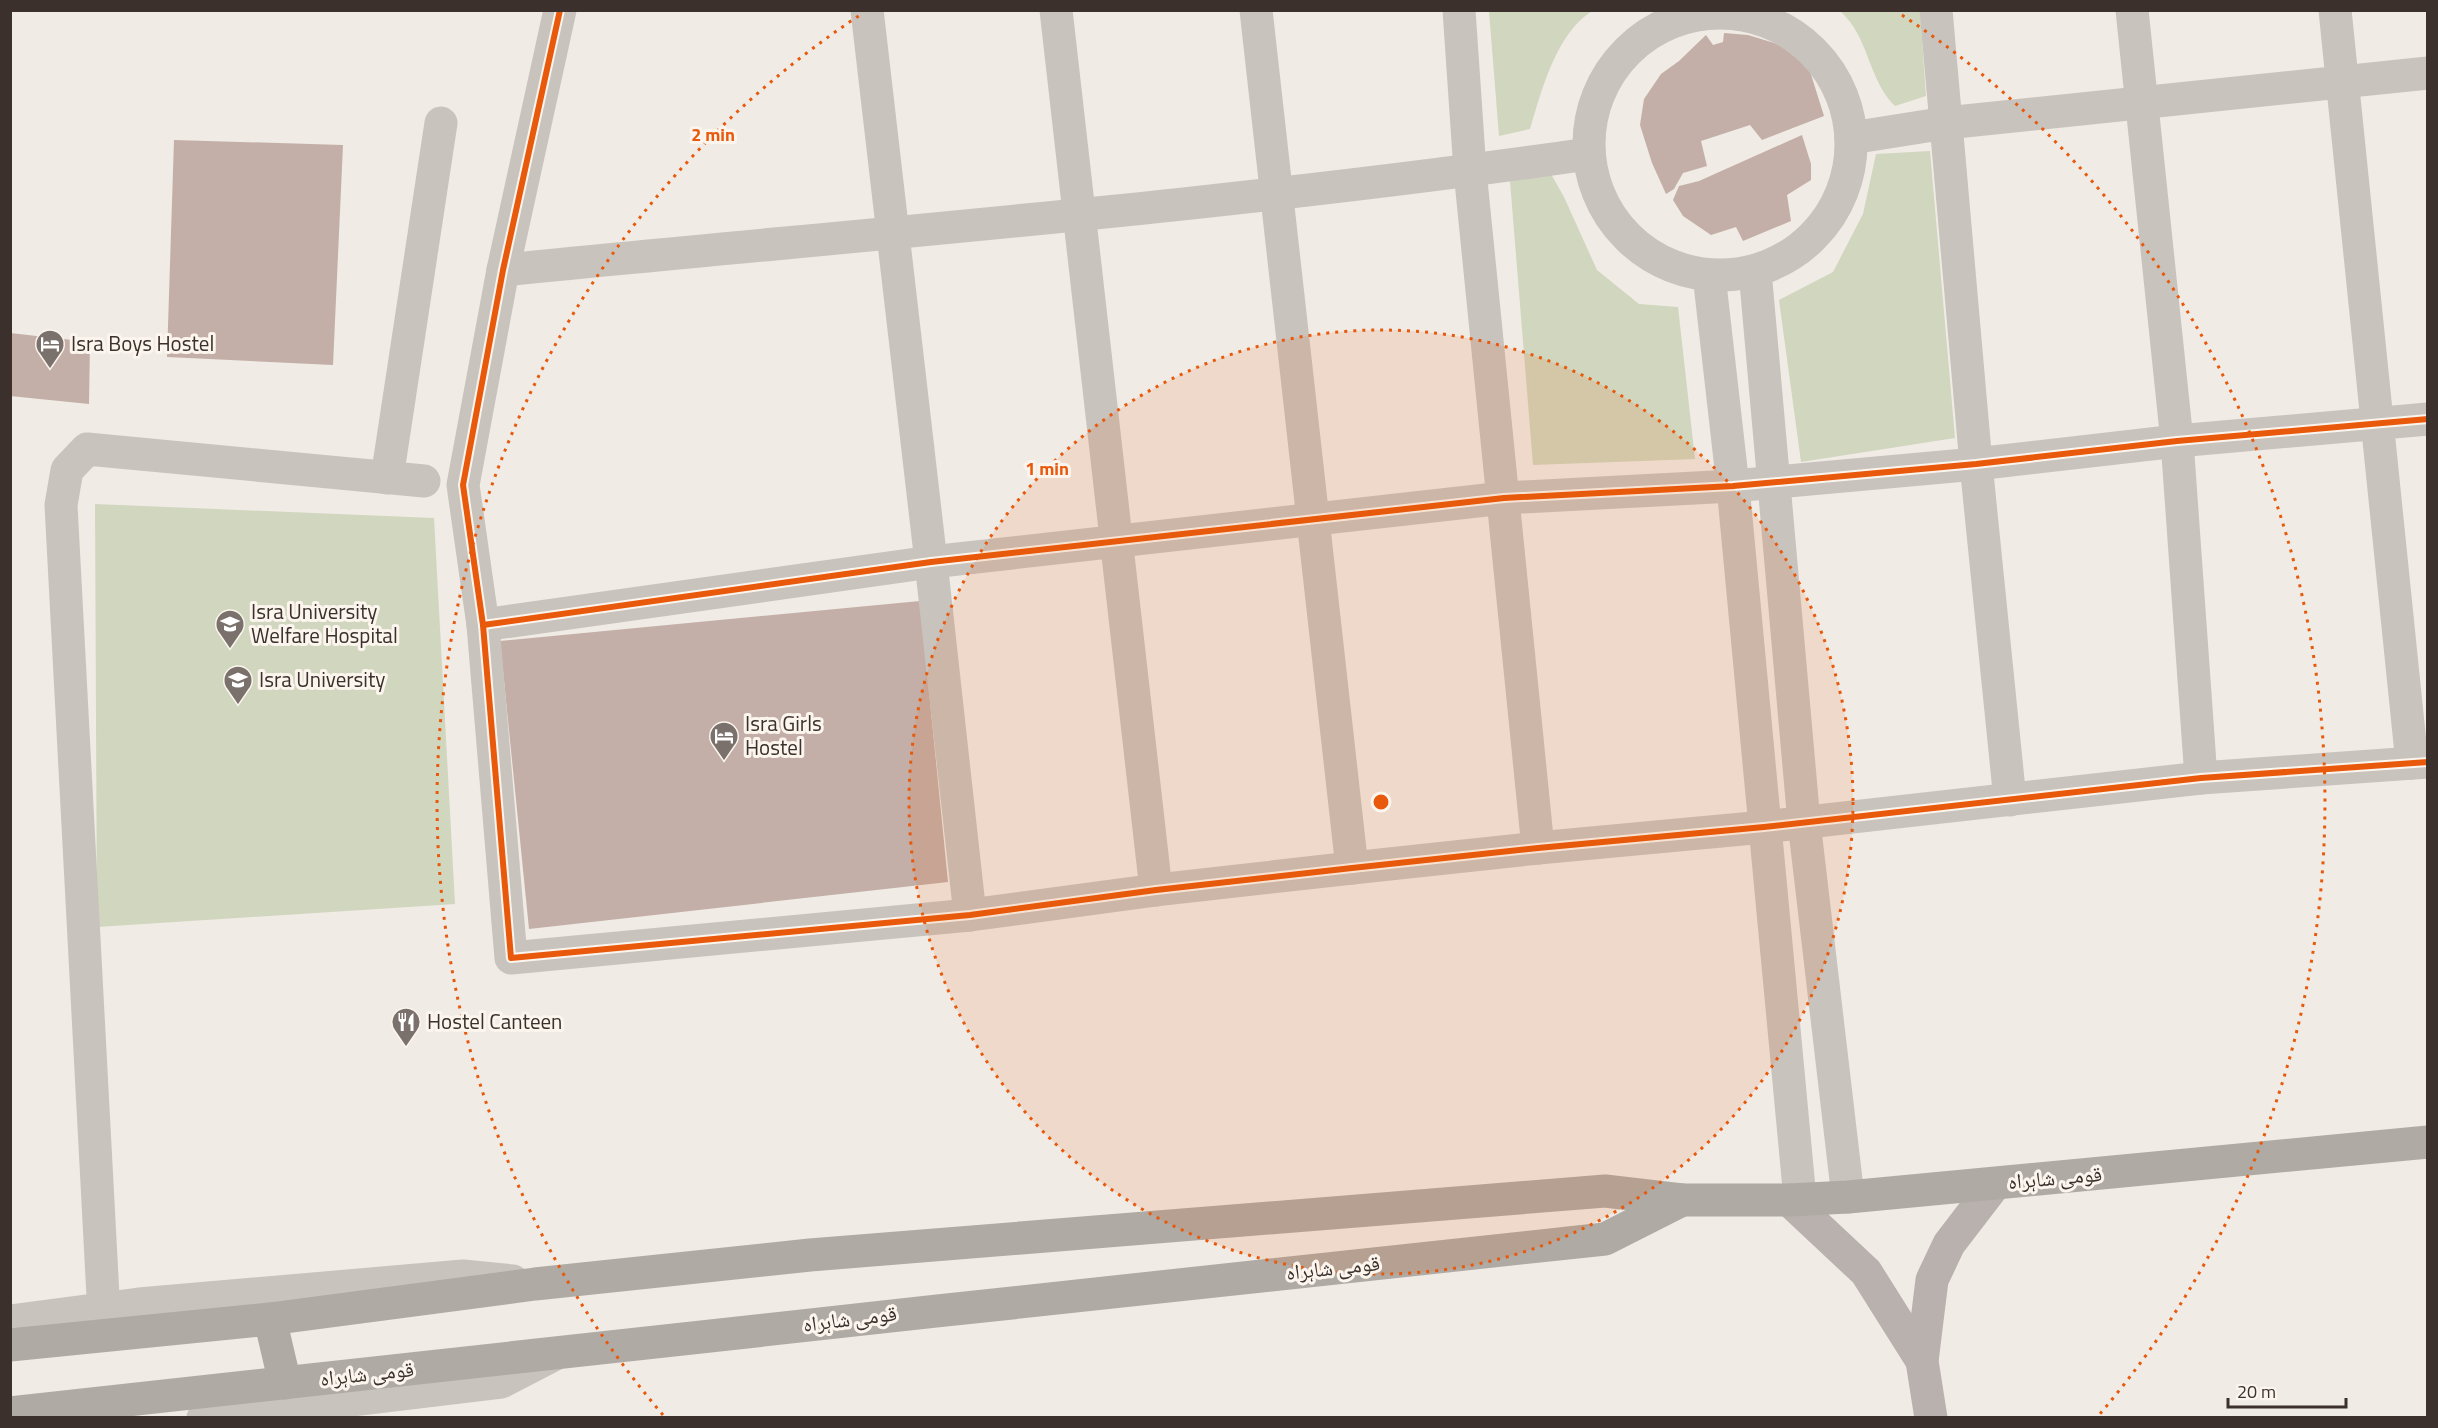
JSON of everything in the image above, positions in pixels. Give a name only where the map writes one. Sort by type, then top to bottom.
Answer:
[{"type":"highway","name":"قومی شاہراہ","points":[[10,1345],[104,1321],[270,1319],[535,1284],[810,1255],[1605,1191],[1682,1200],[1848,1197],[2427,1142]]},
{"type":"highway","name":"قومی شاہراہ","points":[[10,1413],[555,1354],[856,1318],[1605,1239],[1682,1200]]},
{"type":"highway","points":[[270,1319],[285,1383]]},
{"type":"main road","points":[[1931,1418],[1922,1361],[1932,1280],[1949,1244],[1995,1184]]},
{"type":"main road","points":[[1794,1199],[1866,1272],[1922,1361]]},
{"type":"street","points":[[560,10],[503,270],[464,485],[483,624],[511,958],[970,915],[1156,890],[1352,868],[2010,801],[2201,778],[2420,763],[2377,424],[2335,10]]},
{"type":"street","points":[[867,10],[970,915]]},
{"type":"street","points":[[1056,10],[1156,890]]},
{"type":"street","points":[[1256,10],[1352,868]]},
{"type":"street","points":[[1459,10],[1470,171],[1538,848]]},
{"type":"street","points":[[1936,10],[1976,465],[2010,801]]},
{"type":"street","points":[[2132,10],[2177,441],[2201,778]]},
{"type":"street","points":[[1731,11],[1767,21],[1800,40],[1820,60],[1844,100],[1851,138],[1846,182],[1826,222],[1795,253],[1755,271],[1709,275],[1675,268],[1644,251],[1619,227],[1600,198],[1588,154],[1589,127],[1599,91],[1619,59],[1647,34],[1680,14],[1731,11]]},
{"type":"street","points":[[1851,138],[1946,123],[2427,73]]},
{"type":"street","points":[[387,478],[441,123]]},
{"type":"street","points":[[503,270],[1079,215],[1470,171],[1588,154]]},
{"type":"street","points":[[1755,271],[1804,822],[1848,1197]]},
{"type":"street","points":[[1709,275],[1733,486],[1764,827],[1794,1199]]},
{"type":"street","points":[[483,624],[931,562],[1313,518],[1504,498],[1733,486],[1976,465],[2177,441],[2427,419]]},
{"type":"street","points":[[104,1321],[61,505],[67,470],[87,450],[424,481]]},
{"type":"street","points":[[10,1321],[104,1321],[140,1304],[463,1276],[535,1284]]},
{"type":"street","points":[[203,1418],[501,1382],[555,1354]]},
{"type":"green space","points":[[1489,11],[1592,11],[1579,21],[1560,48],[1545,80],[1530,129],[1499,136]]},
{"type":"green space","points":[[1840,11],[1920,11],[1926,96],[1895,106],[1879,84],[1857,33]]},
{"type":"green space","points":[[1930,151],[1955,438],[1801,462],[1779,300],[1833,272],[1863,214],[1876,154]]},
{"type":"green space","points":[[1551,174],[1597,270],[1639,304],[1678,307],[1695,459],[1533,465],[1510,181]]},
{"type":"green space","points":[[95,504],[434,518],[455,904],[97,927]]},
{"type":"building","points":[[1724,33],[1748,35],[1804,52],[1824,116],[1762,140],[1750,125],[1701,141],[1707,166],[1683,173],[1674,189],[1666,194],[1652,163],[1640,125],[1644,99],[1661,74],[1679,61],[1706,35],[1713,45],[1723,42]]},
{"type":"building","points":[[1802,135],[1811,164],[1811,180],[1787,195],[1791,221],[1743,241],[1736,227],[1711,235],[1683,216],[1673,200],[1679,186],[1699,181]]},
{"type":"building","points":[[174,140],[343,145],[333,365],[167,357]]},
{"type":"building","name":"Isra Boys Hostel","points":[[10,333],[90,342],[89,404],[10,396]]},
{"type":"building","name":"Isra Girls Hostel","points":[[920,601],[948,882],[529,929],[500,641]]},
{"type":"cycle path","points":[[560,10],[503,270],[463,485],[483,625],[511,958],[970,915],[1156,890],[1352,868],[1764,827],[2201,778],[2428,762]]},
{"type":"cycle path","points":[[483,625],[931,562],[1504,498],[1733,486],[1976,464],[2177,441],[2428,419]]},
{"type":"place","name":"Isra Boys Hostel","points":[[50,370]]},
{"type":"place","name":"Isra University Welfare Hospital","points":[[230,650]]},
{"type":"place","name":"Isra University","points":[[238,706]]},
{"type":"place","name":"Isra Girls Hostel","points":[[724,762]]},
{"type":"place","name":"Hostel Canteen","points":[[406,1048]]}]
